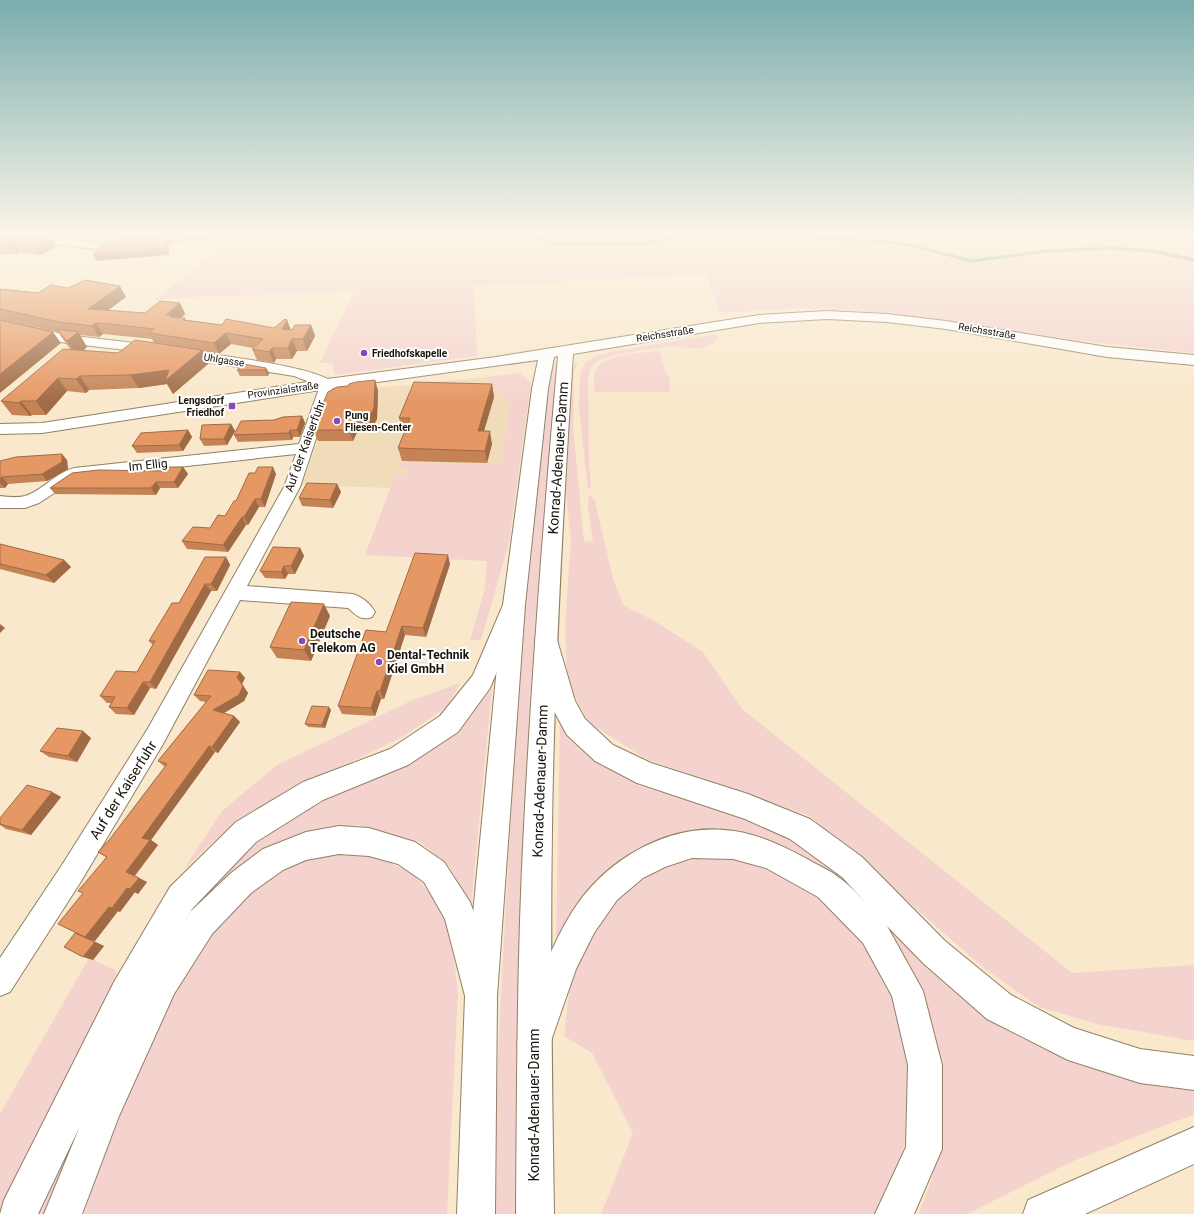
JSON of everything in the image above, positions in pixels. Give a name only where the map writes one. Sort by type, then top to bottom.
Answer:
[{"type":"main road","name":"Reichsstraße","points":[[556,351],[759,319],[827,315],[887,318],[946,324],[1107,352],[1194,360]]},
{"type":"main road","name":"Provinzialstraße","points":[[0,429],[42,428],[327,384],[496,362],[556,351]]},
{"type":"main road","name":"Konrad-Adenauer-Damm","points":[[476,1214],[482,996],[514,605],[540,389],[556,351]]},
{"type":"main road","name":"Konrad-Adenauer-Damm","points":[[535,1214],[534,1043],[538,828],[546,640],[558,439],[556,351]]},
{"type":"main road","points":[[496,362],[530,373],[536,378],[540,389]]},
{"type":"main road","points":[[18,1214],[125,993],[181,898],[246,832],[313,791],[399,757],[449,724],[482,681],[514,605]]},
{"type":"main road","points":[[546,640],[563,703],[576,727],[604,754],[646,774],[748,807],[800,829],[852,867],[934,952],[999,1007],[1068,1043],[1140,1066],[1194,1073]]},
{"type":"main road","points":[[63,1214],[104,1109],[162,983],[202,923],[241,883],[273,860],[306,846],[339,840],[369,842],[405,852],[434,872],[459,913],[482,996]]},
{"type":"main road","points":[[534,1043],[562,964],[583,922],[607,890],[633,868],[660,854],[692,844],[733,844],[771,855],[828,887],[874,932],[907,991],[925,1065],[924,1149],[894,1214]]},
{"type":"main road","points":[[1042,1214],[1194,1145]]},
{"type":"street","name":"Uhlgasse","points":[[0,324],[66,339],[149,349],[295,372],[313,377],[327,384]]},
{"type":"street","name":"Auf der Kaiserfuhr","points":[[0,982],[71,874],[155,737],[292,487],[327,384]]},
{"type":"street","name":"Im Ellig","points":[[0,502],[17,505],[28,502],[38,498],[65,477],[74,473],[305,448]]},
{"type":"street","points":[[234,592],[353,601],[365,612]]},
{"type":"shaded area","points":[[167,291],[474,291],[477,356],[335,375],[332,363],[320,363],[354,291],[156,299]]},
{"type":"shaded area","points":[[712,291],[1194,291],[1194,353],[1080,341],[932,318],[877,312],[796,308],[720,313]]},
{"type":"shaded area","points":[[717,334],[718,337],[714,342],[705,347],[669,347],[621,354],[601,360],[592,366],[588,380],[589,464],[591,487],[588,489],[579,407],[581,371],[585,363],[592,358],[610,352]]},
{"type":"shaded area","points":[[660,351],[666,374],[669,375],[670,392],[595,392],[594,375],[601,364],[607,360],[635,353]]},
{"type":"shaded area","points":[[576,362],[577,364],[574,372],[573,428],[584,541],[593,542],[588,508],[589,494],[595,501],[613,579],[624,606],[653,620],[703,652],[742,709],[1072,973],[1194,965],[1194,1041],[1097,1024],[1039,1007],[985,969],[810,816],[646,759],[589,723],[567,681],[565,625],[571,539],[566,493],[572,372]]},
{"type":"shaded area","points":[[558,365],[538,604],[531,724],[517,1214],[496,1214],[495,1148],[500,1011],[516,724],[531,536],[549,366]]},
{"type":"shaded area","points":[[520,373],[531,383],[509,543],[481,640],[470,640],[485,588],[487,561],[365,555],[395,476],[404,476],[407,469],[399,468],[401,462],[501,464],[510,405],[486,377]]},
{"type":"shaded area","points":[[486,377],[510,405],[501,465],[401,462],[407,469],[404,477],[395,476],[391,488],[302,485],[335,392]]},
{"type":"shaded area","points":[[460,683],[448,706],[404,736],[269,803],[219,836],[184,869],[222,811],[277,765],[413,700]]},
{"type":"shaded area","points":[[492,688],[471,905],[450,867],[420,842],[357,825],[279,842],[235,876],[51,1214],[31,1214],[168,936],[234,860],[301,812],[416,758],[463,724]]},
{"type":"shaded area","points":[[560,718],[582,750],[639,786],[743,817],[801,843],[827,861],[909,940],[1148,1083],[1194,1091],[1194,1115],[1071,1162],[967,1214],[919,1214],[932,1179],[940,1145],[938,1058],[933,1030],[924,1000],[852,894],[688,836],[556,943]]},
{"type":"shaded area","points":[[351,852],[377,857],[412,873],[440,904],[451,936],[458,992],[447,1214],[84,1214],[106,1143],[136,1067],[190,961],[234,903],[285,867],[322,854]]},
{"type":"shaded area","points":[[708,857],[734,858],[764,866],[812,891],[865,943],[888,983],[908,1048],[910,1120],[899,1165],[876,1214],[601,1214],[633,1133],[592,1053],[564,1036],[571,985],[579,960],[590,937],[603,916],[619,898],[638,884],[659,872],[682,863]]},
{"type":"shaded area","points":[[89,958],[115,970],[117,977],[0,1212],[0,1114]]},
{"type":"building","points":[[0,291],[38,293],[42,291],[114,291],[88,309],[145,313],[160,301],[180,303],[166,315],[172,315],[170,317],[185,318],[183,320],[222,325],[226,319],[274,328],[285,319],[287,320],[282,329],[292,330],[295,325],[311,325],[303,339],[292,339],[288,348],[272,348],[269,352],[252,349],[263,339],[226,333],[214,343],[149,333],[154,329],[101,323],[96,323],[92,326],[59,322],[0,309]]},
{"type":"building","points":[[0,320],[53,332],[0,374]]},
{"type":"building","points":[[57,329],[78,332],[67,341]]},
{"type":"building","points":[[135,340],[202,350],[165,381],[169,370],[130,375],[80,376],[76,379],[58,378],[36,401],[21,401],[19,403],[1,401],[63,349],[118,353]]},
{"type":"building","points":[[244,364],[266,368],[265,370],[237,370]]},
{"type":"building","points":[[375,380],[374,408],[369,418],[355,417],[349,430],[313,430],[328,392],[337,387],[348,386],[349,384],[356,382]]},
{"type":"building","points":[[414,382],[492,384],[478,431],[490,431],[485,451],[398,448],[410,418],[399,418]]},
{"type":"building","points":[[302,416],[297,430],[290,430],[289,433],[234,435],[241,421],[274,420],[283,417]]},
{"type":"building","points":[[231,424],[224,439],[200,439],[202,425]]},
{"type":"building","points":[[188,430],[179,445],[132,446],[141,433]]},
{"type":"building","points":[[62,454],[62,462],[42,474],[2,477],[0,480],[0,461],[16,457]]},
{"type":"building","points":[[166,467],[183,467],[174,482],[156,482],[151,488],[50,488],[72,473],[98,470],[163,471]]},
{"type":"building","points":[[258,467],[273,467],[261,499],[255,499],[244,517],[242,517],[223,545],[182,541],[193,527],[210,528],[218,515],[225,516],[234,501],[236,501],[249,473],[255,473]]},
{"type":"building","points":[[307,483],[337,484],[330,500],[299,498]]},
{"type":"building","points":[[0,544],[64,560],[46,575],[0,564]]},
{"type":"building","points":[[273,547],[300,548],[291,566],[284,566],[281,572],[260,571]]},
{"type":"building","points":[[415,553],[448,555],[423,628],[402,626],[380,691],[377,691],[371,708],[338,706],[366,630],[386,632]]},
{"type":"building","points":[[205,557],[226,557],[211,584],[205,584],[150,682],[143,682],[127,708],[109,707],[115,697],[100,696],[116,671],[137,672],[155,641],[149,641],[172,603],[179,603]]},
{"type":"building","points":[[291,602],[324,604],[304,650],[270,647]]},
{"type":"building","points":[[208,670],[240,672],[237,677],[243,686],[239,695],[213,710],[234,716],[212,747],[209,746],[142,838],[150,840],[126,872],[139,878],[130,889],[127,888],[112,908],[109,907],[85,937],[58,924],[83,893],[78,891],[107,857],[98,852],[110,839],[167,764],[158,761],[211,696],[194,695]]},
{"type":"building","points":[[312,706],[329,707],[322,725],[305,724]]},
{"type":"building","points":[[57,728],[83,731],[68,756],[40,751]]},
{"type":"building","points":[[27,785],[52,792],[22,830],[0,824],[0,818]]},
{"type":"building","points":[[75,933],[95,942],[83,957],[64,947]]},
{"type":"place","name":"Friedhofskapelle","points":[[364,353]]},
{"type":"place","name":"Lengsdorf Friedhof","points":[[232,406]]},
{"type":"place","name":"Pung Fliesen-Center","points":[[337,421]]},
{"type":"place","name":"Deutsche Telekom AG","points":[[302,641]]},
{"type":"place","name":"Dental-Technik Kiel GmbH","points":[[379,662]]}]
